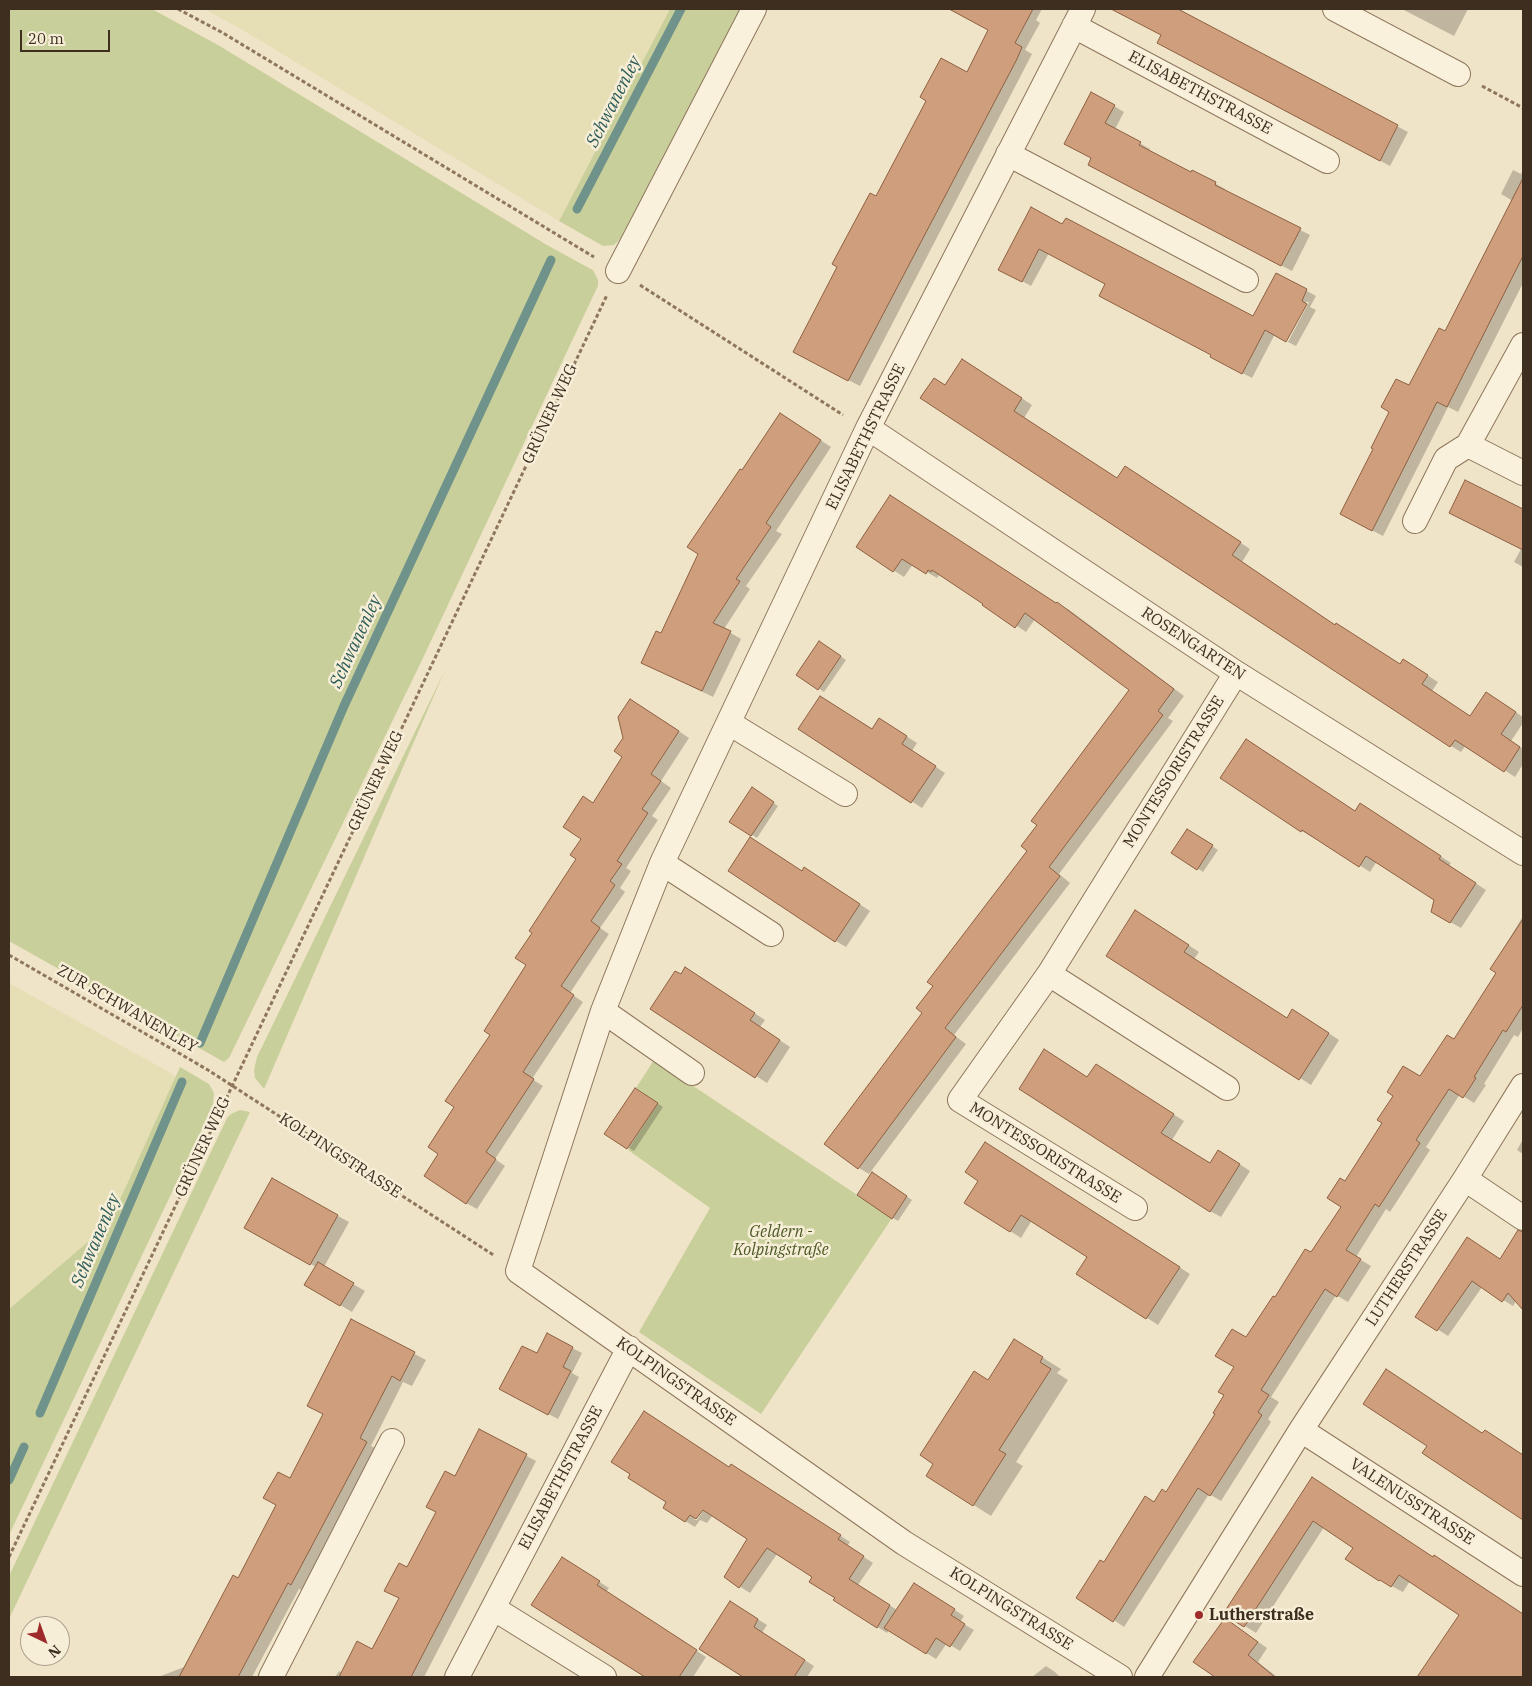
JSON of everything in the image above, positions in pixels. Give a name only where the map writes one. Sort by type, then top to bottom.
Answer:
[{"type":"street","points":[[618,271],[754,9]]},
{"type":"street","points":[[1335,9],[1458,74]]},
{"type":"street","name":"ELISABETHSTRASSE","points":[[518,1271],[603,1011],[662,863],[868,428],[1079,17],[1327,161]]},
{"type":"street","points":[[1008,154],[1246,280]]},
{"type":"street","points":[[1415,521],[1446,459],[1468,445],[1523,345]]},
{"type":"street","name":"ROSENGARTEN","points":[[868,428],[1236,673],[1523,853]]},
{"type":"street","points":[[1468,445],[1523,473]]},
{"type":"street","name":"MONTESSORISTRASSE","points":[[1135,1208],[960,1100],[1049,974],[1236,673]]},
{"type":"street","points":[[729,723],[845,794]]},
{"type":"street","points":[[662,863],[771,934]]},
{"type":"street","points":[[1049,974],[1227,1088]]},
{"type":"street","points":[[603,1011],[692,1073]]},
{"type":"street","name":"LUTHERSTRASSE","points":[[1147,1677],[1301,1430],[1465,1179],[1523,1086]]},
{"type":"street","points":[[1465,1179],[1523,1218]]},
{"type":"street","name":"KOLPINGSTRASSE","points":[[518,1271],[904,1543],[1120,1677]]},
{"type":"street","name":"ELISABETHSTRASSE","points":[[457,1677],[629,1348]]},
{"type":"street","name":"VALENUSSTRASSE","points":[[1301,1430],[1523,1574]]},
{"type":"street","points":[[270,1677],[392,1441]]},
{"type":"street","points":[[493,1608],[604,1677]]},
{"type":"path","points":[[178,9],[223,33],[618,271],[844,415],[868,428]]},
{"type":"path","points":[[1458,74],[1523,108]]},
{"type":"path","name":"GRÜNER WEG","points":[[9,1557],[618,271]]},
{"type":"path","name":"ZUR SCHWANENLEY","points":[[9,956],[182,1054],[232,1086]]},
{"type":"path","name":"KOLPINGSTRASSE","points":[[232,1086],[518,1271]]},
{"type":"shaded area","points":[[204,9],[670,9],[559,221],[241,29]]},
{"type":"shaded area","points":[[9,983],[176,1076],[109,1224],[9,1309]]},
{"type":"green space","points":[[9,9],[152,9],[218,45],[547,245],[593,270],[598,280],[598,286],[423,658],[229,1058],[224,1062],[9,941]]},
{"type":"green space","points":[[670,9],[741,9],[620,239],[614,245],[603,246],[559,221]]},
{"type":"green space","points":[[445,670],[264,1089],[255,1078],[254,1070],[257,1057]]},
{"type":"green space","name":"Geldern - Kolpingstraße","points":[[654,1060],[892,1218],[761,1414],[639,1332],[710,1208],[628,1150],[658,1103],[636,1088]]},
{"type":"green space","points":[[180,1067],[209,1084],[214,1093],[213,1106],[9,1535],[9,1309],[109,1224]]},
{"type":"green space","points":[[240,1110],[250,1112],[9,1619],[9,1576],[227,1118]]},
{"type":"building","points":[[949,9],[1033,9],[1015,43],[1022,47],[1017,59],[848,381],[793,352],[837,267],[832,264],[870,193],[876,196],[926,101],[920,97],[941,58],[967,72],[988,30]]},
{"type":"building","points":[[1111,9],[1178,9],[1398,125],[1380,161],[1157,43],[1161,35]]},
{"type":"building","points":[[1091,92],[1115,105],[1105,123],[1141,142],[1139,145],[1191,172],[1192,170],[1216,182],[1215,185],[1301,228],[1281,266],[1088,165],[1091,158],[1064,144]]},
{"type":"building","points":[[1523,178],[1523,256],[1447,407],[1437,402],[1372,531],[1340,514],[1373,449],[1371,448],[1389,412],[1381,407],[1396,379],[1409,385],[1439,328],[1445,331]]},
{"type":"building","points":[[1031,207],[1062,224],[1066,218],[1253,316],[1276,273],[1307,289],[1302,301],[1307,304],[1286,342],[1265,330],[1242,374],[1210,357],[1211,355],[1099,296],[1105,284],[1039,249],[1022,282],[998,270]]},
{"type":"building","points":[[962,359],[1022,398],[1014,411],[1117,478],[1125,466],[1241,542],[1232,555],[1335,625],[1336,623],[1400,664],[1403,659],[1428,675],[1422,684],[1470,716],[1486,692],[1516,712],[1501,734],[1520,747],[1504,772],[1455,740],[1450,747],[920,398],[934,378],[945,385]]},
{"type":"building","points":[[780,413],[821,440],[766,523],[771,527],[736,579],[740,581],[713,623],[731,631],[702,691],[641,663],[656,631],[661,633],[698,554],[687,547]]},
{"type":"building","points":[[1465,480],[1523,509],[1523,550],[1449,513]]},
{"type":"building","points":[[890,495],[1057,602],[1174,689],[1158,711],[1163,715],[1049,867],[1060,876],[945,1028],[956,1037],[858,1169],[824,1144],[922,1013],[916,1008],[933,986],[927,982],[1027,851],[1021,846],[1037,825],[1031,821],[1129,690],[1025,613],[1015,628],[932,570],[931,572],[928,570],[926,574],[902,559],[893,572],[856,547]]},
{"type":"building","points":[[819,641],[841,656],[818,690],[796,675]]},
{"type":"building","points":[[820,696],[872,729],[879,718],[907,736],[902,744],[936,766],[911,803],[798,729]]},
{"type":"building","points":[[630,699],[679,731],[651,774],[661,781],[642,809],[648,813],[617,861],[622,864],[610,881],[615,885],[591,921],[600,928],[561,986],[574,995],[523,1072],[534,1079],[486,1152],[496,1159],[466,1204],[424,1176],[438,1154],[428,1147],[454,1107],[445,1101],[490,1035],[484,1031],[526,965],[515,958],[532,933],[529,931],[576,859],[570,855],[581,839],[563,827],[583,796],[593,803],[622,757],[614,751],[623,738],[618,717]]},
{"type":"building","points":[[1246,739],[1355,811],[1360,803],[1441,856],[1439,859],[1476,883],[1450,923],[1431,912],[1434,900],[1366,856],[1359,867],[1302,830],[1301,832],[1220,778]]},
{"type":"building","points":[[752,787],[774,802],[751,836],[729,822]]},
{"type":"building","points":[[1187,829],[1213,845],[1197,870],[1171,853]]},
{"type":"building","points":[[750,837],[802,871],[804,867],[860,904],[835,942],[728,871]]},
{"type":"building","points":[[1135,910],[1189,945],[1184,952],[1287,1018],[1292,1009],[1329,1033],[1299,1080],[1106,956]]},
{"type":"building","points":[[1523,919],[1523,1005],[1506,1032],[1503,1030],[1463,1098],[1449,1089],[1416,1140],[1420,1143],[1379,1207],[1375,1204],[1346,1250],[1361,1259],[1337,1297],[1325,1289],[1261,1390],[1269,1395],[1258,1412],[1262,1415],[1210,1496],[1198,1488],[1113,1622],[1076,1598],[1100,1560],[1104,1562],[1145,1496],[1154,1502],[1162,1489],[1166,1492],[1215,1414],[1213,1413],[1224,1395],[1218,1392],[1234,1367],[1215,1356],[1232,1329],[1246,1337],[1273,1296],[1275,1297],[1305,1249],[1311,1252],[1341,1207],[1327,1198],[1340,1178],[1345,1181],[1382,1123],[1377,1120],[1393,1096],[1387,1092],[1403,1066],[1420,1076],[1447,1035],[1454,1039],[1496,973],[1490,969]]},
{"type":"building","points":[[685,967],[755,1013],[750,1020],[780,1040],[755,1078],[650,1009],[675,971],[681,974]]},
{"type":"building","points":[[1044,1049],[1087,1077],[1096,1064],[1174,1114],[1161,1133],[1210,1163],[1218,1150],[1240,1164],[1210,1212],[1019,1089]]},
{"type":"building","points":[[635,1088],[658,1103],[627,1149],[604,1134]]},
{"type":"building","points":[[985,1142],[1180,1267],[1146,1319],[1076,1274],[1087,1257],[1021,1215],[1010,1232],[964,1203],[978,1181],[965,1172]]},
{"type":"building","points":[[872,1172],[907,1196],[892,1219],[857,1195]]},
{"type":"building","points":[[272,1178],[338,1215],[310,1265],[244,1228]]},
{"type":"building","points":[[1518,1230],[1523,1232],[1523,1310],[1508,1293],[1502,1302],[1472,1281],[1437,1331],[1415,1317],[1467,1237],[1500,1259]]},
{"type":"building","points":[[318,1262],[354,1283],[340,1306],[304,1285]]},
{"type":"building","points":[[351,1319],[415,1352],[400,1381],[392,1376],[360,1438],[367,1442],[291,1585],[288,1583],[238,1677],[179,1677],[233,1575],[238,1578],[276,1505],[263,1498],[278,1472],[290,1478],[323,1414],[307,1406]]},
{"type":"building","points":[[547,1333],[573,1347],[563,1367],[571,1371],[548,1415],[499,1389],[522,1346],[537,1353]]},
{"type":"building","points":[[1014,1339],[1043,1357],[1040,1362],[1051,1369],[999,1450],[1006,1454],[973,1506],[926,1476],[933,1464],[920,1455],[974,1371],[988,1380]]},
{"type":"building","points":[[1386,1369],[1482,1433],[1485,1430],[1523,1455],[1523,1520],[1422,1453],[1427,1446],[1363,1404]]},
{"type":"building","points":[[644,1411],[729,1467],[731,1464],[841,1535],[838,1539],[864,1556],[849,1579],[890,1605],[877,1628],[833,1600],[835,1598],[809,1582],[812,1577],[767,1548],[739,1588],[724,1577],[747,1539],[703,1510],[696,1519],[690,1515],[685,1522],[663,1508],[666,1502],[628,1478],[630,1474],[611,1462]]},
{"type":"building","points":[[479,1429],[527,1454],[411,1677],[339,1677],[357,1641],[372,1649],[399,1598],[384,1591],[399,1563],[407,1567],[436,1512],[426,1507],[445,1471],[455,1476]]},
{"type":"building","points":[[1312,1477],[1523,1614],[1523,1677],[1417,1677],[1459,1615],[1399,1575],[1391,1587],[1379,1581],[1345,1559],[1353,1548],[1313,1521],[1244,1627],[1223,1614]]},
{"type":"building","points":[[562,1557],[600,1581],[597,1585],[697,1650],[679,1677],[645,1677],[531,1605]]},
{"type":"building","points":[[914,1583],[955,1609],[951,1615],[965,1624],[950,1647],[936,1638],[926,1654],[884,1628]]},
{"type":"building","points":[[730,1601],[758,1619],[754,1627],[805,1660],[794,1677],[743,1677],[699,1649]]},
{"type":"building","points":[[1225,1618],[1258,1642],[1248,1655],[1275,1677],[1215,1677],[1193,1662]]},
{"type":"waterway","name":"Schwanenley","points":[[577,209],[681,9]]},
{"type":"waterway","name":"Schwanenley","points":[[200,1043],[344,706],[551,260]]},
{"type":"waterway","name":"Schwanenley","points":[[40,1413],[182,1082]]},
{"type":"waterway","name":"Schwanenley","points":[[9,1480],[24,1447]]},
{"type":"place","name":"Lutherstraße","points":[[1199,1615]]}]
